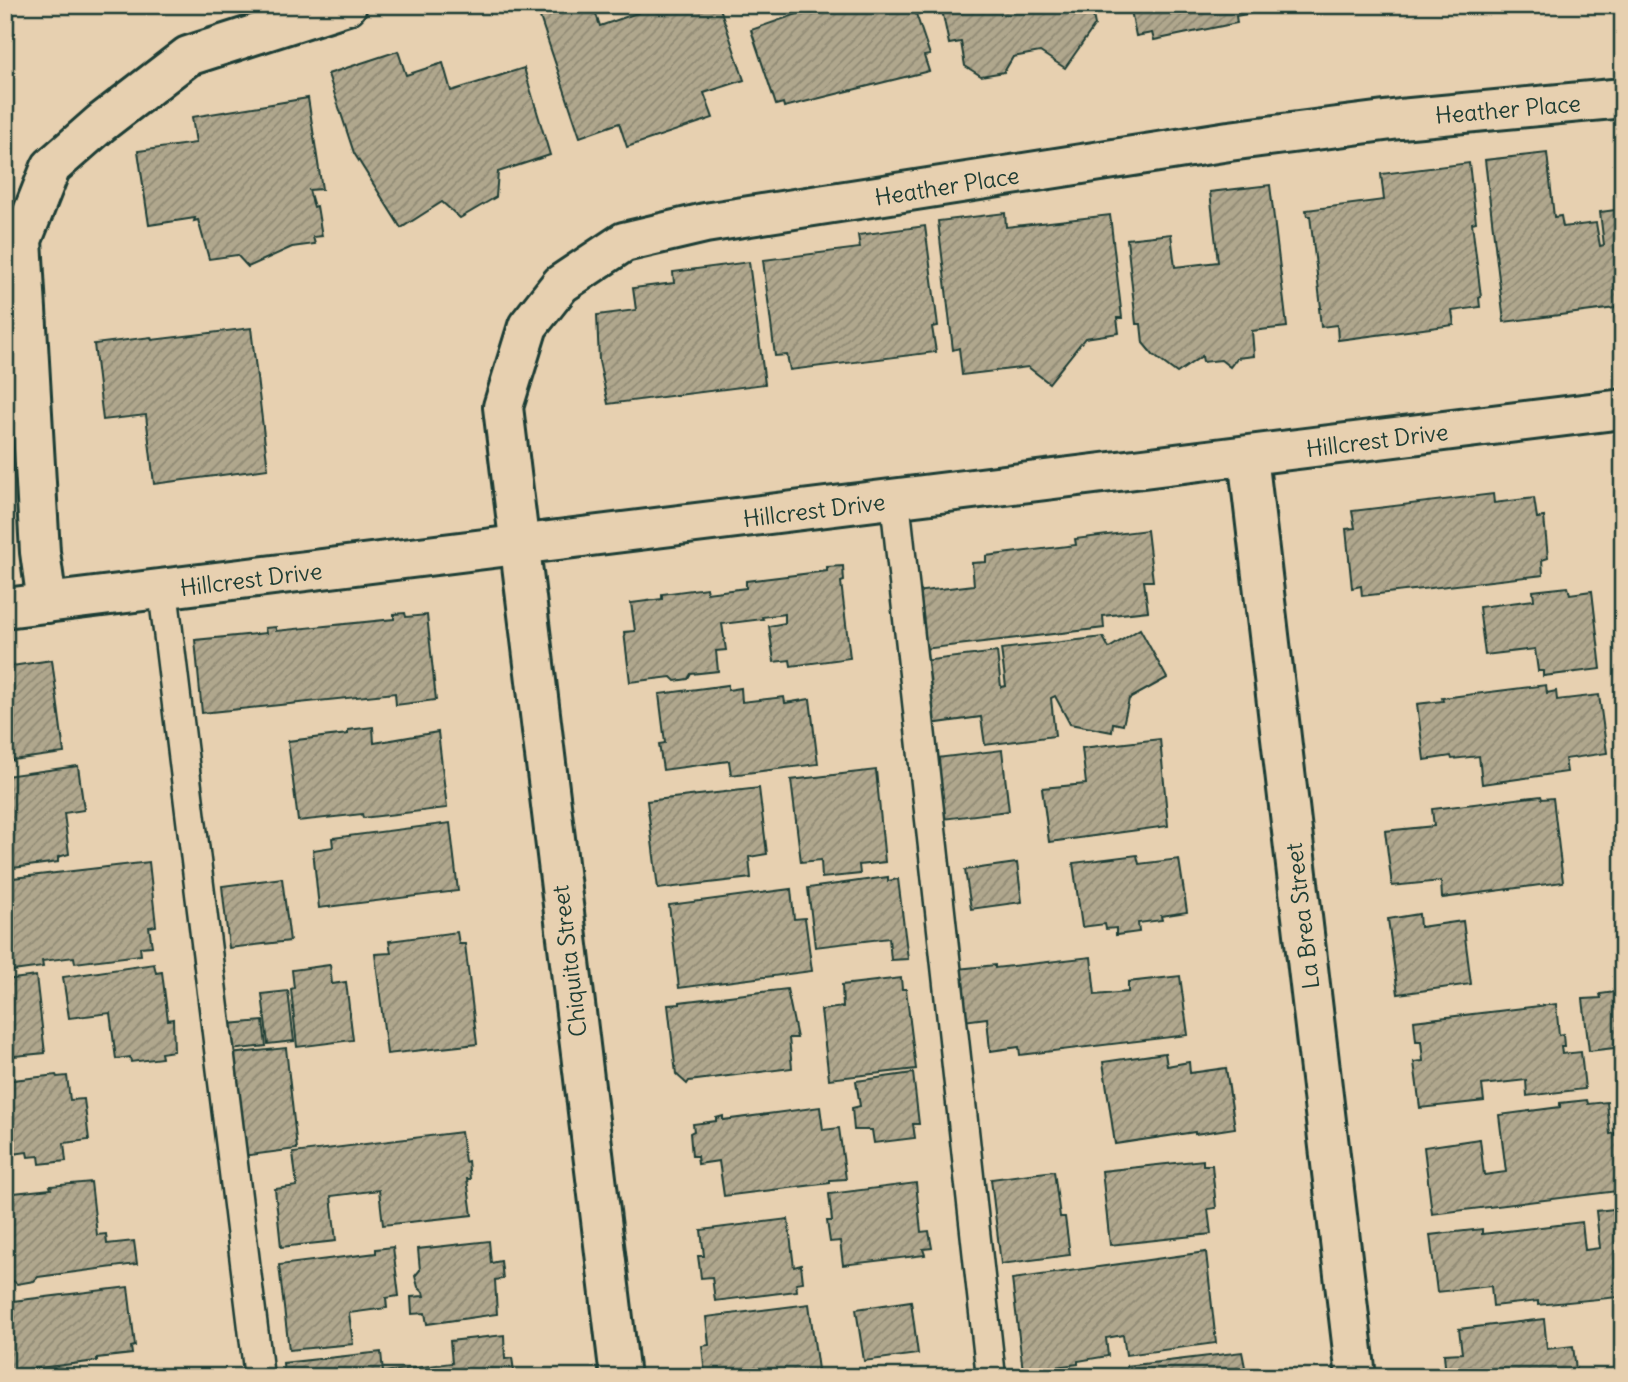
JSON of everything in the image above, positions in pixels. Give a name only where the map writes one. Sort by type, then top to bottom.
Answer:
[{"type":"street","points":[[47,603],[40,552],[22,240],[51,167],[101,123],[188,56],[347,5]]},
{"type":"street","name":"Heather Place","points":[[519,546],[503,407],[528,326],[561,284],[624,242],[705,223],[1229,141],[1400,119],[1623,98]]},
{"type":"street","name":"Hillcrest Drive","points":[[5,608],[1623,409]]},
{"type":"street","name":"La Brea Street","points":[[1248,456],[1356,1377]]},
{"type":"street","name":"Chiquita Street","points":[[519,546],[620,1377]]},
{"type":"lane","points":[[895,500],[991,1377]]},
{"type":"lane","points":[[163,590],[259,1377]]},
{"type":"building","points":[[536,5],[593,5],[600,26],[660,5],[719,5],[744,80],[704,93],[713,118],[627,147],[619,123],[580,137]]},
{"type":"building","points":[[823,5],[913,5],[930,55],[924,56],[929,71],[784,107],[783,103],[776,105],[751,30]]},
{"type":"building","points":[[941,5],[1091,5],[1095,25],[1065,68],[1040,52],[1013,57],[1004,72],[981,76],[965,66],[961,42],[949,44]]},
{"type":"building","points":[[1130,5],[1287,6],[1236,16],[1237,23],[1154,40],[1152,33],[1136,36]]},
{"type":"building","points":[[398,51],[406,75],[443,63],[451,91],[524,68],[550,155],[498,172],[496,197],[460,218],[442,202],[401,228],[354,153],[328,74]]},
{"type":"building","points":[[308,98],[322,189],[309,190],[314,207],[317,206],[322,236],[313,237],[315,244],[292,247],[248,267],[237,255],[209,259],[198,220],[194,221],[195,218],[149,225],[138,151],[196,143],[192,117]]},
{"type":"building","points":[[1547,153],[1554,217],[1561,216],[1563,227],[1596,223],[1600,246],[1604,245],[1600,212],[1623,209],[1623,307],[1504,322],[1485,160]]},
{"type":"building","points":[[1469,163],[1476,222],[1472,223],[1480,307],[1452,311],[1454,325],[1338,340],[1337,325],[1321,327],[1310,216],[1307,216],[1306,210],[1384,200],[1381,174]]},
{"type":"building","points":[[1270,185],[1287,327],[1252,331],[1254,356],[1237,358],[1230,367],[1221,360],[1203,362],[1202,356],[1177,373],[1153,355],[1143,343],[1141,324],[1136,324],[1127,239],[1171,234],[1175,267],[1218,262],[1210,192]]},
{"type":"building","points":[[1005,213],[1006,227],[1110,215],[1122,318],[1117,318],[1119,333],[1085,338],[1049,383],[1028,367],[962,375],[959,348],[953,350],[938,221]]},
{"type":"building","points":[[925,226],[938,326],[932,327],[936,352],[790,370],[787,355],[775,356],[763,260],[860,248],[858,235]]},
{"type":"building","points":[[749,262],[765,384],[608,404],[599,361],[597,315],[636,310],[633,288],[674,283],[673,272]]},
{"type":"building","points":[[251,328],[268,469],[154,484],[146,415],[103,420],[94,344]]},
{"type":"building","points":[[1493,494],[1494,503],[1534,498],[1537,518],[1544,517],[1548,558],[1542,560],[1543,575],[1362,596],[1361,586],[1352,588],[1346,529],[1355,528],[1352,511]]},
{"type":"building","points":[[1147,530],[1153,581],[1144,581],[1148,611],[1103,616],[1104,628],[924,649],[914,592],[974,585],[972,563],[986,562],[986,556],[1076,545],[1075,539]]},
{"type":"building","points":[[843,566],[844,581],[841,582],[850,658],[791,666],[790,660],[774,662],[769,626],[785,623],[785,614],[722,624],[726,650],[716,651],[718,671],[691,674],[688,679],[675,681],[671,677],[630,682],[624,632],[635,631],[631,603],[662,599],[662,594],[706,588],[707,593],[746,588],[746,581],[827,571],[827,567]]},
{"type":"building","points":[[1568,587],[1570,594],[1592,591],[1601,669],[1543,676],[1543,671],[1538,671],[1535,649],[1485,655],[1479,607],[1534,600],[1533,591]]},
{"type":"building","points":[[405,613],[406,617],[427,615],[436,700],[396,705],[395,693],[202,713],[195,640],[266,633],[265,628],[276,627],[276,631],[394,619],[394,614]]},
{"type":"building","points":[[1140,629],[1167,678],[1129,699],[1123,725],[1113,723],[1112,732],[1070,724],[1055,696],[1051,698],[1055,736],[985,745],[981,717],[930,724],[922,661],[997,652],[1001,687],[1006,686],[1001,649],[1103,637],[1109,648]]},
{"type":"building","points":[[52,660],[64,753],[5,761],[5,667]]},
{"type":"building","points":[[728,685],[728,690],[741,688],[742,702],[784,697],[785,703],[810,699],[818,764],[731,775],[729,761],[663,770],[659,744],[665,743],[659,694]]},
{"type":"building","points":[[1546,685],[1547,693],[1556,691],[1557,700],[1599,695],[1607,753],[1565,759],[1567,772],[1482,784],[1479,756],[1424,760],[1417,704],[1443,701],[1442,698]]},
{"type":"building","points":[[373,727],[374,743],[438,732],[447,808],[363,818],[362,814],[298,821],[288,741],[348,734],[348,730]]},
{"type":"building","points":[[1160,739],[1168,826],[1049,842],[1042,788],[1086,784],[1082,748]]},
{"type":"building","points":[[1002,750],[1009,811],[943,819],[936,758]]},
{"type":"building","points":[[78,766],[84,810],[64,813],[69,854],[58,857],[58,862],[5,869],[5,776]]},
{"type":"building","points":[[876,770],[885,862],[859,865],[860,874],[822,878],[821,860],[801,862],[791,780]]},
{"type":"building","points":[[759,788],[767,854],[749,857],[751,878],[658,889],[647,801]]},
{"type":"building","points":[[1541,796],[1542,799],[1553,798],[1563,882],[1442,898],[1441,881],[1392,886],[1385,831],[1434,826],[1432,809]]},
{"type":"building","points":[[450,823],[458,891],[319,908],[313,850],[333,847],[332,838]]},
{"type":"building","points":[[1137,855],[1139,864],[1179,859],[1187,912],[1161,916],[1162,920],[1138,923],[1139,932],[1116,935],[1116,928],[1106,929],[1105,924],[1082,927],[1073,863]]},
{"type":"building","points":[[149,862],[156,926],[149,927],[152,946],[140,947],[141,955],[75,963],[74,957],[42,961],[43,967],[5,972],[5,879]]},
{"type":"building","points":[[1017,863],[1022,902],[971,909],[965,870]]},
{"type":"building","points":[[888,877],[888,881],[898,879],[908,959],[891,960],[889,938],[815,947],[808,888]]},
{"type":"building","points":[[282,878],[290,941],[229,948],[222,886]]},
{"type":"building","points":[[791,889],[794,919],[805,918],[812,971],[679,988],[669,905]]},
{"type":"building","points":[[1419,914],[1420,927],[1463,921],[1471,984],[1398,994],[1388,919]]},
{"type":"building","points":[[457,932],[459,944],[465,944],[477,1044],[387,1054],[375,954],[391,953],[389,941]]},
{"type":"building","points":[[1091,957],[1095,995],[1128,992],[1128,982],[1180,976],[1188,1035],[1020,1055],[1019,1047],[990,1051],[987,1018],[964,1021],[958,969],[995,965],[995,968]]},
{"type":"building","points":[[154,964],[156,973],[162,972],[168,1020],[173,1019],[174,1051],[161,1053],[162,1058],[131,1062],[130,1057],[116,1059],[110,1013],[69,1018],[63,977]]},
{"type":"building","points":[[330,965],[332,984],[346,982],[353,1040],[297,1047],[291,989],[294,988],[292,970]]},
{"type":"building","points":[[36,976],[45,1053],[5,1057],[5,980]]},
{"type":"building","points":[[901,978],[902,989],[906,989],[916,1069],[829,1079],[821,1010],[843,1007],[842,985]]},
{"type":"building","points":[[787,989],[797,1038],[789,1038],[792,1068],[689,1081],[687,1084],[676,1074],[668,1005]]},
{"type":"building","points":[[288,991],[294,1041],[268,1044],[262,994]]},
{"type":"building","points":[[1623,991],[1623,1047],[1589,1051],[1583,999],[1601,998],[1600,994]]},
{"type":"building","points":[[1556,1004],[1559,1035],[1563,1034],[1562,1054],[1581,1052],[1585,1089],[1527,1096],[1526,1080],[1482,1085],[1484,1101],[1420,1108],[1414,1062],[1423,1061],[1421,1041],[1416,1041],[1414,1021]]},
{"type":"building","points":[[263,1021],[266,1046],[230,1050],[228,1024]]},
{"type":"building","points":[[286,1048],[297,1149],[242,1156],[230,1054]]},
{"type":"building","points":[[1165,1053],[1167,1066],[1189,1062],[1190,1073],[1226,1068],[1235,1128],[1115,1144],[1103,1062]]},
{"type":"building","points":[[913,1073],[919,1124],[913,1124],[915,1138],[874,1143],[872,1130],[854,1130],[852,1108],[860,1106],[856,1081]]},
{"type":"building","points":[[67,1076],[70,1100],[84,1099],[89,1140],[64,1143],[66,1161],[40,1164],[39,1156],[28,1157],[27,1152],[5,1155],[5,1081]]},
{"type":"building","points":[[1587,1100],[1588,1104],[1607,1102],[1610,1134],[1623,1132],[1623,1187],[1617,1188],[1618,1191],[1432,1214],[1424,1147],[1480,1139],[1484,1175],[1506,1172],[1499,1115],[1560,1107],[1560,1103]]},
{"type":"building","points":[[820,1107],[823,1130],[839,1128],[846,1179],[724,1196],[719,1161],[698,1164],[697,1156],[692,1156],[690,1133],[694,1131],[693,1124],[716,1121],[716,1118],[723,1116],[723,1120]]},
{"type":"building","points":[[461,1132],[465,1162],[468,1161],[470,1179],[467,1179],[472,1215],[383,1225],[379,1190],[331,1196],[336,1241],[281,1247],[275,1189],[297,1186],[293,1153]]},
{"type":"building","points":[[1203,1160],[1203,1165],[1212,1165],[1216,1208],[1208,1209],[1211,1234],[1110,1245],[1102,1171]]},
{"type":"building","points":[[1054,1171],[1060,1217],[1065,1217],[1070,1255],[1001,1264],[991,1179]]},
{"type":"building","points":[[91,1182],[97,1235],[106,1234],[107,1244],[134,1241],[137,1264],[38,1277],[34,1281],[17,1284],[12,1280],[5,1281],[5,1194]]},
{"type":"building","points":[[916,1183],[921,1232],[929,1231],[932,1248],[923,1249],[925,1255],[843,1265],[840,1241],[830,1242],[827,1221],[832,1221],[829,1194]]},
{"type":"building","points":[[1623,1208],[1623,1301],[1618,1302],[1618,1297],[1538,1305],[1538,1301],[1493,1306],[1491,1286],[1437,1292],[1430,1235],[1482,1229],[1482,1234],[1582,1222],[1585,1250],[1600,1248],[1596,1211]]},
{"type":"building","points":[[788,1219],[794,1267],[801,1265],[803,1282],[796,1283],[797,1291],[715,1301],[712,1277],[701,1278],[698,1256],[704,1256],[701,1230]]},
{"type":"building","points":[[489,1241],[491,1263],[501,1261],[503,1279],[495,1280],[497,1314],[427,1324],[425,1313],[412,1314],[411,1297],[424,1296],[415,1276],[420,1270],[418,1249]]},
{"type":"building","points":[[393,1247],[399,1296],[386,1298],[387,1308],[349,1313],[353,1344],[289,1350],[279,1265],[376,1253],[376,1249]]},
{"type":"building","points":[[1206,1252],[1216,1343],[1126,1355],[1123,1335],[1106,1338],[1108,1356],[1078,1361],[1078,1364],[1023,1371],[1012,1279]]},
{"type":"building","points":[[128,1287],[135,1346],[131,1347],[132,1354],[5,1372],[5,1302]]},
{"type":"building","points":[[911,1301],[918,1354],[864,1361],[856,1309]]},
{"type":"building","points":[[809,1304],[819,1377],[714,1377],[713,1373],[705,1374],[702,1346],[709,1345],[706,1317]]},
{"type":"building","points":[[1544,1319],[1547,1349],[1573,1346],[1577,1377],[1446,1377],[1444,1354],[1462,1353],[1459,1329]]},
{"type":"building","points":[[504,1335],[505,1359],[512,1358],[515,1377],[284,1377],[283,1363],[381,1352],[383,1372],[452,1363],[450,1341]]},
{"type":"building","points":[[1242,1352],[1247,1377],[1128,1377],[1127,1366]]}]
